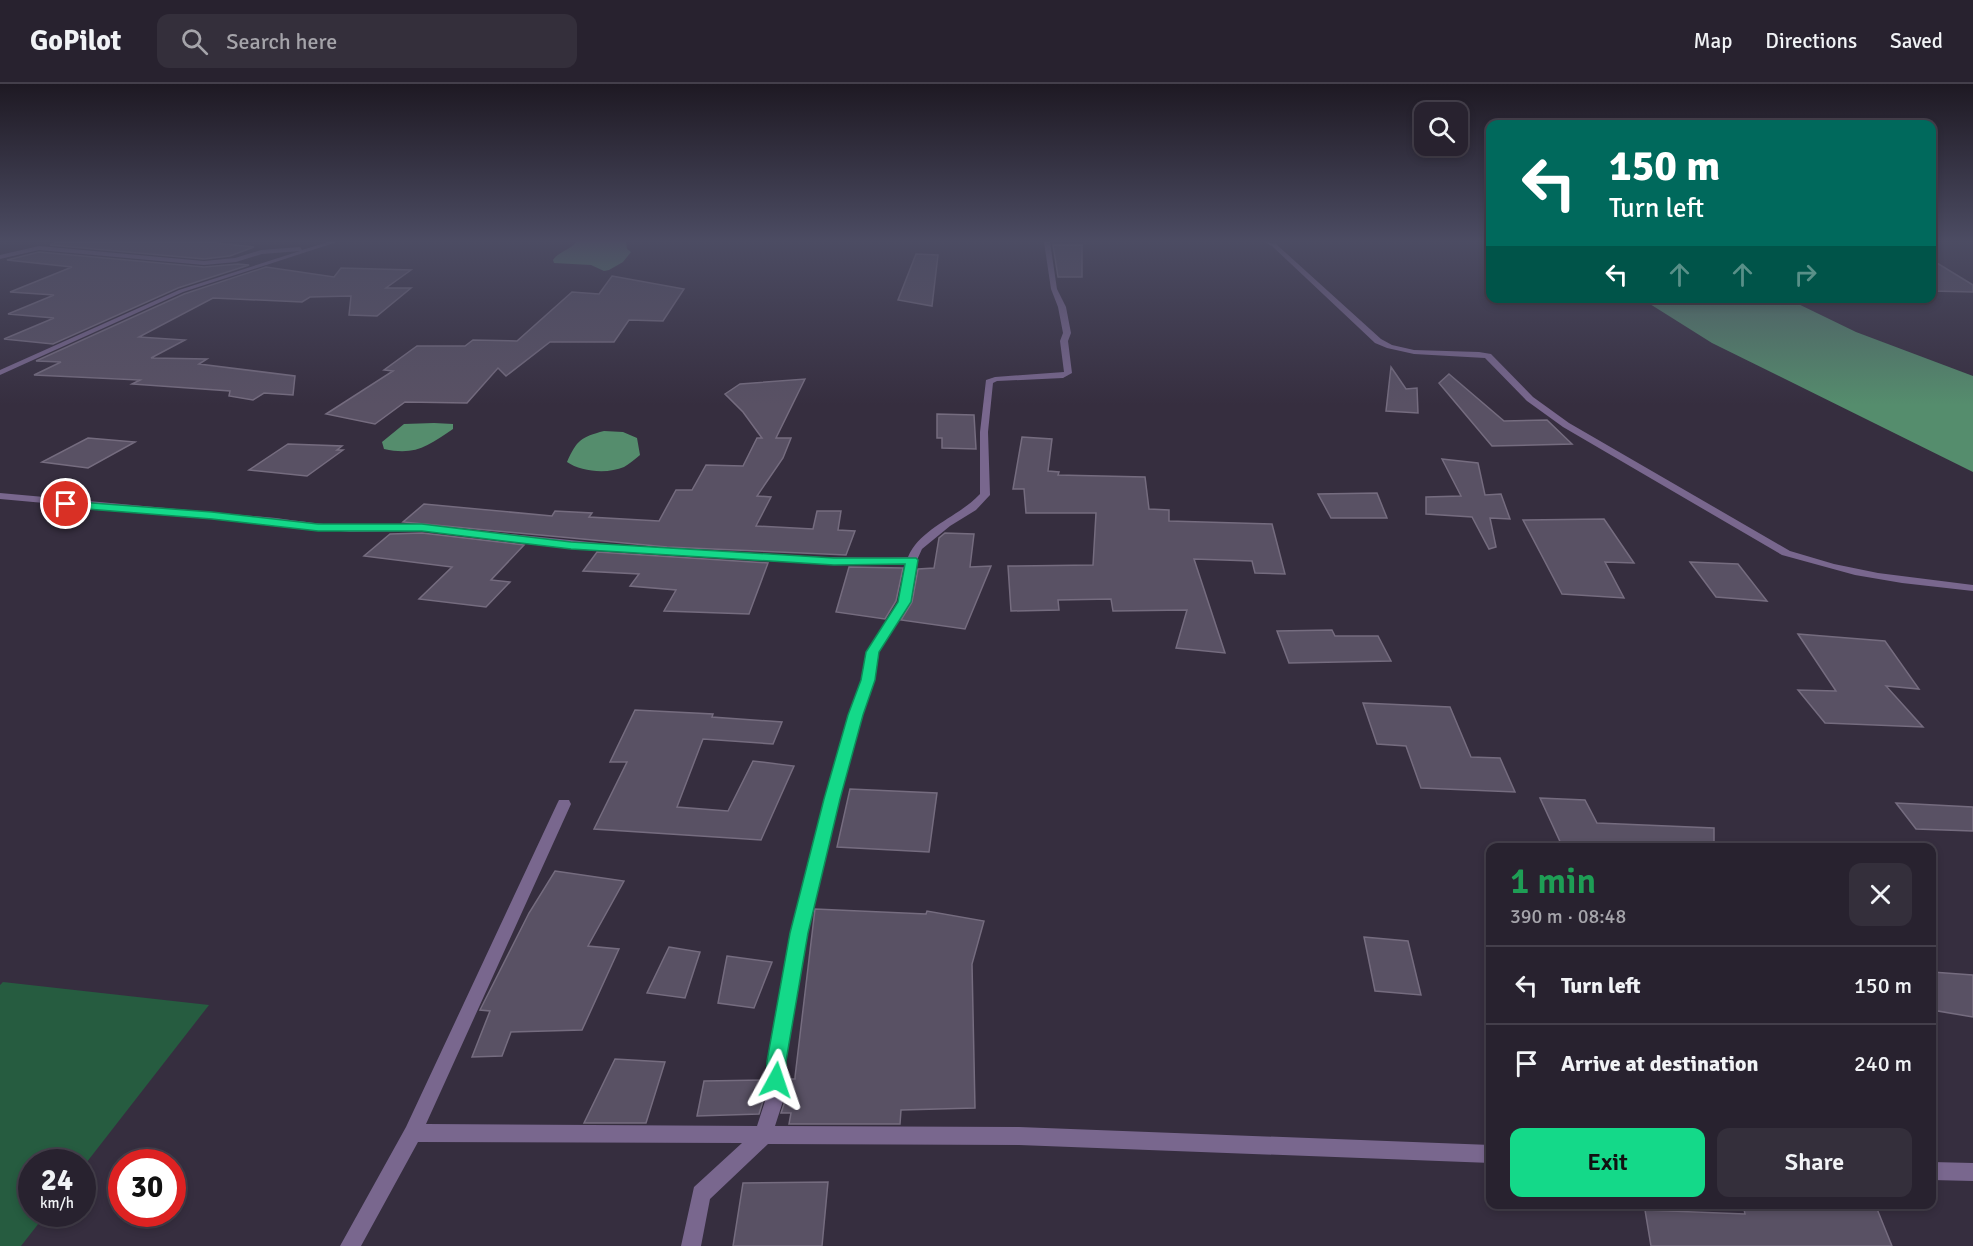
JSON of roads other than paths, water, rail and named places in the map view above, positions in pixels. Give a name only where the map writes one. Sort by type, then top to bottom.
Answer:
[{"type":"street","points":[[0,373],[169,296]]},
{"type":"street","points":[[691,1246],[701,1194],[763,1136],[775,1098],[777,1061],[799,933],[832,799],[855,715],[868,680],[873,652],[904,602],[912,560],[917,548],[946,524],[973,508],[985,495],[984,432],[989,382],[995,379],[1063,376],[1068,373],[1064,341],[1067,333],[1057,296]]},
{"type":"street","points":[[1329,296],[1378,341],[1389,347],[1412,352],[1488,356],[1530,399],[1566,425],[1786,553],[1823,566],[1857,574],[1973,588]]},
{"type":"street","points":[[0,496],[276,521],[318,527],[422,528],[571,545],[834,562],[912,560]]},
{"type":"street","points":[[350,1246],[413,1133],[564,804]]},
{"type":"street","points":[[413,1133],[1019,1136],[1486,1154]]},
{"type":"street","points":[[1936,1171],[1973,1172]]}]
